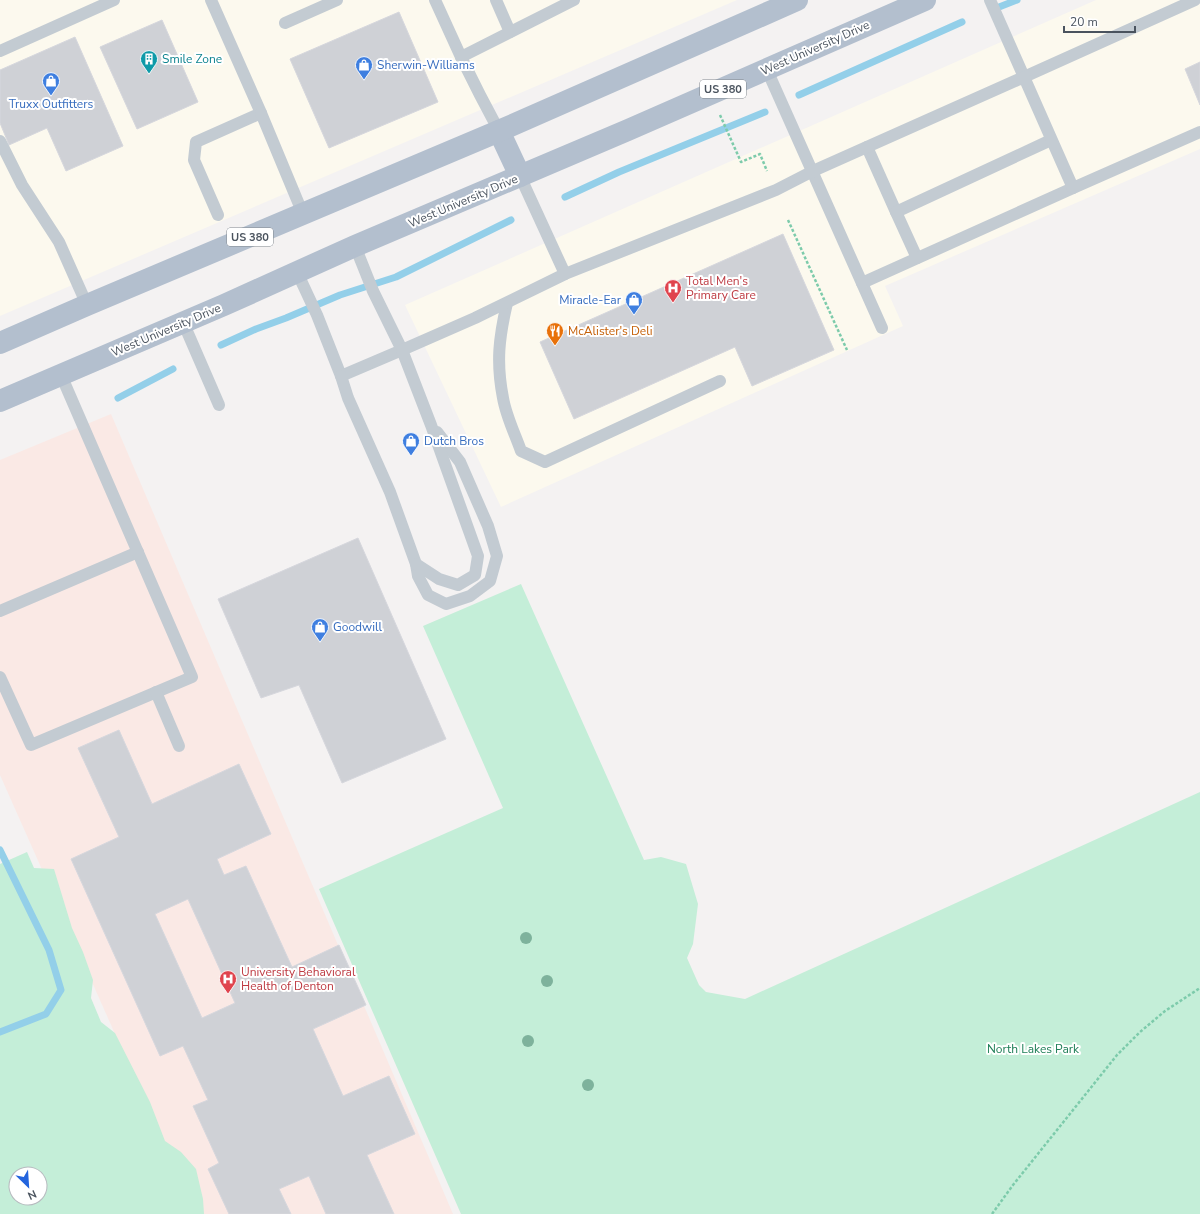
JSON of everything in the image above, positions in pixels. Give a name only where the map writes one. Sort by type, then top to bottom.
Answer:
[{"type":"main road","name":"US 380","points":[[0,343],[500,131],[797,0]]},
{"type":"main road","name":"West University Drive","points":[[0,401],[355,246],[767,70],[925,0]]},
{"type":"main road","points":[[500,131],[520,176]]},
{"type":"lane","points":[[0,51],[114,0]]},
{"type":"lane","points":[[211,0],[261,113],[303,214]]},
{"type":"lane","points":[[285,23],[337,0]]},
{"type":"lane","points":[[435,0],[461,57],[500,131]]},
{"type":"lane","points":[[496,0],[510,32]]},
{"type":"lane","points":[[461,57],[574,0]]},
{"type":"lane","points":[[990,0],[1073,188]]},
{"type":"lane","points":[[341,376],[507,303],[565,274],[776,190],[813,171],[1195,0]]},
{"type":"lane","points":[[767,70],[882,328]]},
{"type":"lane","points":[[218,215],[194,160],[196,142],[261,113]]},
{"type":"lane","points":[[862,283],[1200,132]]},
{"type":"lane","points":[[896,212],[1051,140]]},
{"type":"lane","points":[[0,141],[22,185],[59,242],[87,305]]},
{"type":"lane","points":[[867,147],[917,258]]},
{"type":"lane","points":[[520,176],[565,274]]},
{"type":"lane","points":[[355,246],[372,291],[402,350],[431,425],[478,556],[475,575],[458,584],[439,579],[416,564]]},
{"type":"lane","points":[[297,272],[317,315],[348,398],[390,492],[416,564],[418,576],[428,595],[446,604],[470,596],[490,581],[497,556],[488,526],[460,462],[431,425]]},
{"type":"lane","points":[[507,303],[500,335],[498,363],[503,399],[521,451],[545,462],[720,381]]},
{"type":"lane","points":[[183,322],[219,405]]},
{"type":"lane","points":[[0,677],[31,745],[192,677],[61,374]]},
{"type":"lane","points":[[0,611],[138,552]]},
{"type":"lane","points":[[156,692],[179,746]]},
{"type":"path","points":[[718,111],[727,128],[741,162],[760,154],[767,171]]},
{"type":"path","points":[[788,220],[847,350]]},
{"type":"path","points":[[992,1214],[1013,1185],[1117,1055],[1140,1032],[1166,1011],[1200,988]]},
{"type":"shaded area","points":[[0,0],[737,0],[0,316]]},
{"type":"shaded area","points":[[1096,0],[1200,0],[1200,149],[885,286],[903,326],[501,507],[405,305]]},
{"type":"shaded area","name":"University Behavioral Health of Denton","points":[[111,414],[453,1214],[195,1214],[0,775],[0,460]]},
{"type":"green space","name":"North Lakes Park","points":[[521,584],[644,860],[661,857],[686,864],[698,904],[693,944],[687,958],[699,985],[706,992],[745,999],[1200,792],[1200,1214],[461,1214],[319,889],[503,808],[423,626]]},
{"type":"green space","points":[[27,852],[34,868],[54,869],[72,928],[83,952],[93,980],[91,998],[101,1022],[115,1033],[150,1102],[165,1141],[181,1152],[196,1169],[203,1199],[204,1214],[0,1214],[0,864]]},
{"type":"building","name":"Sherwin-Williams","points":[[399,12],[438,102],[329,148],[290,59]]},
{"type":"building","name":"Smile Zone","points":[[162,20],[198,102],[137,129],[100,47]]},
{"type":"building","name":"Truxx Outfitters","points":[[75,37],[123,146],[66,171],[47,128],[9,145],[0,123],[0,70]]},
{"type":"building","points":[[1200,62],[1200,105],[1185,69]]},
{"type":"building","points":[[783,234],[834,350],[752,386],[735,347],[574,419],[540,342]]},
{"type":"building","name":"Goodwill","points":[[358,538],[446,739],[342,783],[299,685],[261,698],[218,599]]},
{"type":"building","points":[[119,730],[152,804],[239,764],[271,834],[217,859],[224,875],[246,866],[292,967],[339,945],[366,1005],[313,1029],[343,1096],[389,1076],[415,1134],[367,1155],[394,1214],[326,1214],[309,1176],[279,1189],[291,1214],[229,1214],[208,1169],[219,1163],[193,1106],[208,1100],[183,1046],[160,1056],[71,859],[119,837],[78,748]],"holes":[[[188,899],[235,1003],[202,1018],[155,914]]]},
{"type":"waterway","points":[[994,9],[1017,0]]},
{"type":"waterway","points":[[799,95],[962,22]]},
{"type":"waterway","points":[[565,197],[619,172],[765,112]]},
{"type":"waterway","points":[[221,345],[340,295],[396,277],[511,220]]},
{"type":"waterway","points":[[118,398],[173,369]]},
{"type":"waterway","points":[[0,850],[49,950],[61,990],[46,1014],[0,1032]]},
{"type":"place","name":"Smile Zone","points":[[149,74]]},
{"type":"place","name":"Sherwin-Williams","points":[[364,80]]},
{"type":"place","name":"Truxx Outfitters","points":[[51,96]]},
{"type":"place","name":"Total Men's Primary Care","points":[[673,303]]},
{"type":"place","name":"Miracle-Ear","points":[[634,315]]},
{"type":"place","name":"McAlister's Deli","points":[[555,346]]},
{"type":"place","name":"Dutch Bros","points":[[411,456]]},
{"type":"place","name":"Goodwill","points":[[320,642]]},
{"type":"place","name":"University Behavioral Health of Denton","points":[[228,994]]}]
